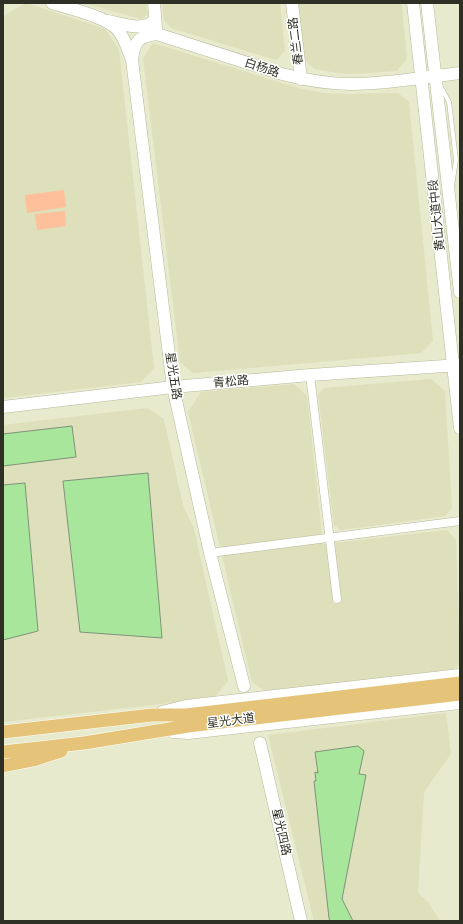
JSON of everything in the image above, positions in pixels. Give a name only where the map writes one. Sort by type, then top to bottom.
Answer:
[{"type":"main road","name":"星光大道","points":[[3,752],[84,743],[150,732],[187,720],[460,683]]},
{"type":"main road","name":"星光大道","points":[[3,732],[152,715],[187,720],[460,694]]},
{"type":"main road","points":[[3,766],[33,760],[84,743]]},
{"type":"main road","points":[[3,756],[21,750]]},
{"type":"street","points":[[52,3],[107,21],[143,27],[151,25],[156,20]]},
{"type":"street","points":[[132,60],[135,42],[144,37],[157,34],[154,3]]},
{"type":"street","name":"春兰二路","points":[[292,3],[301,79]]},
{"type":"street","name":"黄山大道中段","points":[[413,3],[457,365],[460,428]]},
{"type":"street","name":"黄山大道中段","points":[[427,3],[460,292]]},
{"type":"street","points":[[107,21],[117,29],[126,44],[132,60]]},
{"type":"street","name":"白杨路","points":[[157,34],[282,74],[325,83],[351,84],[460,73]]},
{"type":"street","name":"星光五路","points":[[132,60],[173,387],[210,553],[244,686]]},
{"type":"street","name":"青松路","points":[[3,407],[173,387],[310,375],[457,365]]},
{"type":"street","points":[[310,375],[337,599]]},
{"type":"street","points":[[210,553],[460,521]]},
{"type":"street","points":[[152,715],[186,706],[460,676]]},
{"type":"street","points":[[232,701],[244,686],[252,693],[262,698]]},
{"type":"street","points":[[150,732],[188,733],[460,703]]},
{"type":"street","points":[[243,727],[260,743],[264,733],[273,723]]},
{"type":"street","name":"星光四路","points":[[260,743],[301,921]]},
{"type":"shaded area","points":[[26,3],[105,29],[119,50],[154,368],[141,382],[3,398],[3,20],[5,15]]},
{"type":"shaded area","points":[[83,3],[146,3],[148,14],[141,19]]},
{"type":"shaded area","points":[[162,3],[280,3],[285,51],[276,60],[171,28],[164,20]]},
{"type":"shaded area","points":[[297,3],[400,3],[402,6],[407,59],[397,71],[355,74],[314,69],[305,60]]},
{"type":"shaded area","points":[[153,43],[301,89],[324,93],[398,93],[409,102],[433,341],[421,353],[193,373],[180,362],[143,58]]},
{"type":"shaded area","points":[[64,190],[66,207],[27,213],[25,195]]},
{"type":"shaded area","points":[[65,211],[66,226],[37,230],[35,214]]},
{"type":"shaded area","points":[[431,379],[445,391],[452,508],[445,516],[341,530],[334,525],[318,394],[324,388]]},
{"type":"shaded area","points":[[294,384],[307,396],[323,544],[447,530],[456,540],[460,664],[454,669],[265,691],[252,682],[188,412],[201,392]]},
{"type":"shaded area","points":[[147,408],[164,419],[183,505],[194,529],[228,681],[214,698],[3,722],[3,425]]},
{"type":"shaded area","points":[[446,713],[451,754],[424,792],[418,893],[428,902],[440,921],[314,921],[268,735]]},
{"type":"building","points":[[72,426],[76,457],[3,466],[3,434]]},
{"type":"building","points":[[148,473],[162,638],[80,632],[63,481]]},
{"type":"building","points":[[25,483],[38,631],[3,640],[3,485]]},
{"type":"building","points":[[358,746],[364,751],[359,774],[366,775],[342,899],[353,921],[330,921],[314,781],[316,781],[315,772],[318,773],[315,752]]}]
